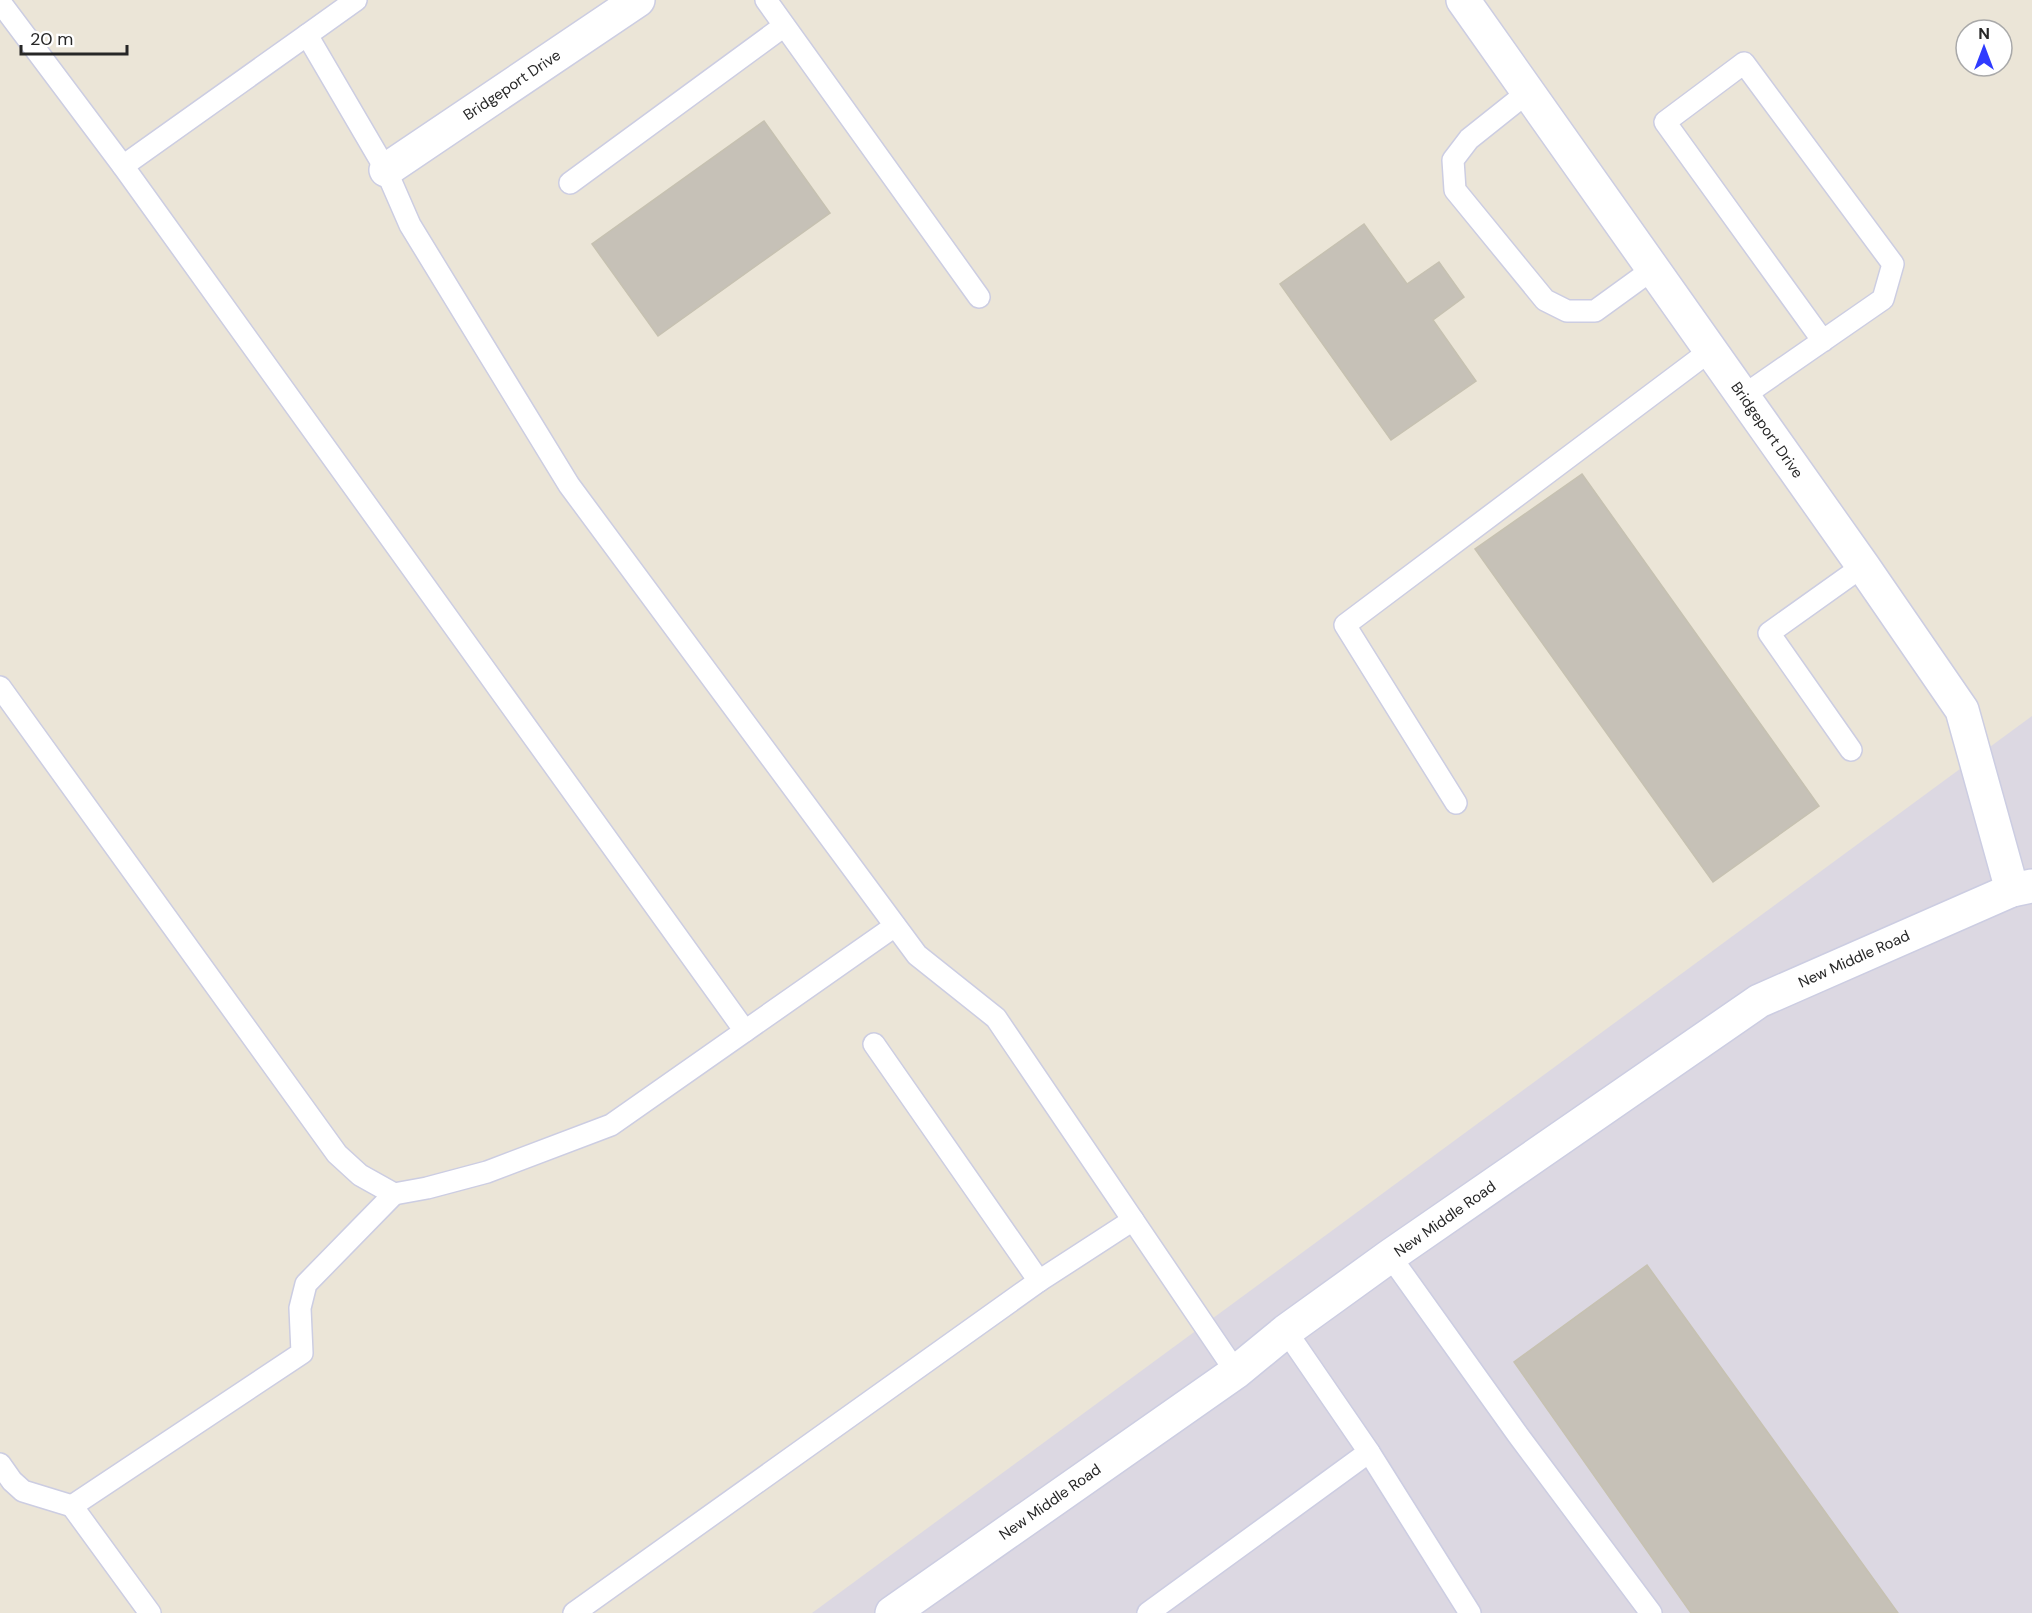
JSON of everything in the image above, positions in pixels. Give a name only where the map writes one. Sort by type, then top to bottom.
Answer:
[{"type":"street","name":"Bridgeport Drive","points":[[386,170],[638,0]]},
{"type":"street","name":"Bridgeport Drive","points":[[1463,0],[1863,566],[1962,711],[2022,888]]},
{"type":"street","name":"New Middle Road","points":[[892,1613],[1236,1372],[1286,1331],[1390,1256],[1759,1001],[2022,888]]},
{"type":"lane","points":[[123,166],[356,0]]},
{"type":"lane","points":[[765,0],[979,297]]},
{"type":"lane","points":[[0,3],[123,166],[745,1031]]},
{"type":"lane","points":[[570,183],[784,26]]},
{"type":"lane","points":[[307,35],[386,170],[410,225],[569,485],[917,955],[996,1018],[1236,1372]]},
{"type":"lane","points":[[1743,396],[1823,341],[1883,299],[1893,264],[1744,63],[1665,122],[1823,341]]},
{"type":"lane","points":[[1528,92],[1469,139],[1453,160],[1455,190],[1545,300],[1567,311],[1595,311],[1653,268]]},
{"type":"lane","points":[[1456,803],[1345,625],[1711,350]]},
{"type":"lane","points":[[1851,750],[1769,633],[1863,566]]},
{"type":"lane","points":[[0,687],[337,1154],[360,1175],[394,1194]]},
{"type":"lane","points":[[72,1506],[302,1353],[300,1308],[306,1284],[394,1194],[487,1172],[611,1125],[895,926]]},
{"type":"lane","points":[[874,1044],[1040,1281]]},
{"type":"lane","points":[[573,1613],[1040,1281],[1132,1220]]},
{"type":"lane","points":[[1390,1256],[1518,1435],[1651,1613]]},
{"type":"lane","points":[[1286,1331],[1369,1452],[1470,1613]]},
{"type":"lane","points":[[1148,1613],[1369,1452]]},
{"type":"lane","points":[[0,1464],[12,1481],[23,1491],[72,1506],[150,1613]]},
{"type":"shaded area","points":[[2032,716],[2032,1613],[812,1613]]},
{"type":"building","points":[[764,121],[830,213],[658,336],[592,244]]},
{"type":"building","points":[[1364,224],[1407,284],[1439,262],[1464,297],[1433,320],[1476,381],[1391,440],[1280,284]]},
{"type":"building","points":[[1582,474],[1819,806],[1713,882],[1475,549]]},
{"type":"building","points":[[1647,1265],[1898,1613],[1691,1613],[1514,1362]]}]
